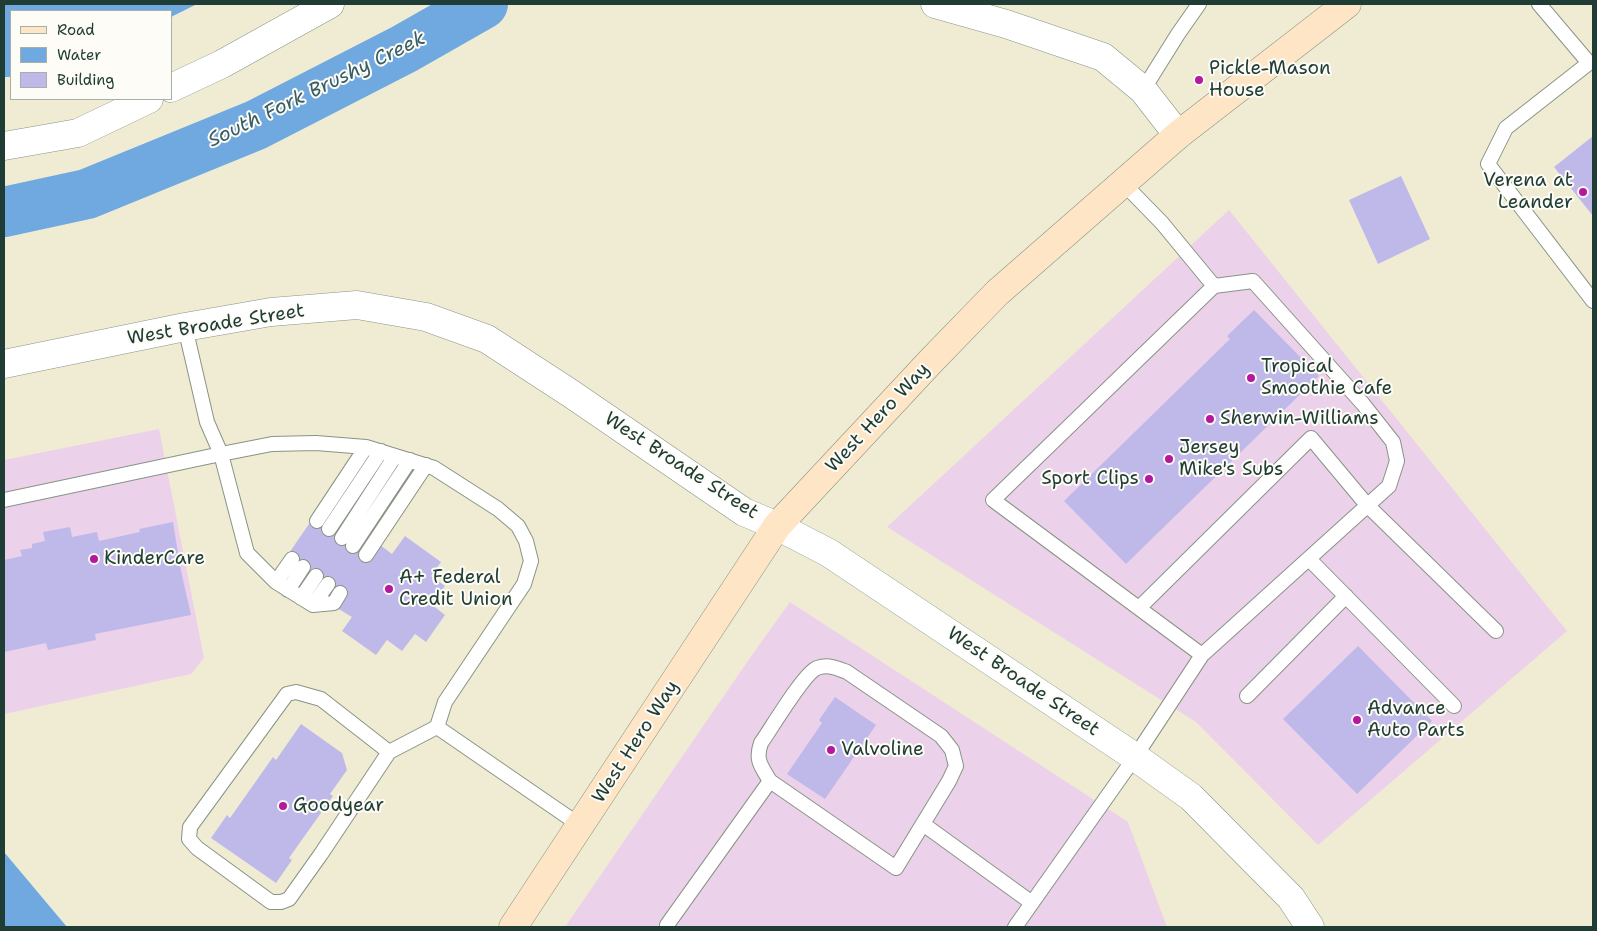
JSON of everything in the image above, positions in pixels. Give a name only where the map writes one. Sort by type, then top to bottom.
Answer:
[{"type":"main road","name":"West Hero Way","points":[[513,927],[778,526],[931,361],[997,293],[1178,135],[1348,4]]},
{"type":"street","points":[[172,88],[222,64],[330,4]]},
{"type":"street","points":[[935,4],[1006,24],[1103,57],[1143,90],[1178,135]]},
{"type":"street","points":[[4,146],[78,133],[147,100]]},
{"type":"street","name":"West Broade Street","points":[[4,364],[185,327],[271,312],[357,305],[426,317],[487,338],[744,512],[778,526],[829,553],[1191,797],[1291,898],[1310,927]]},
{"type":"lane","points":[[1143,90],[1199,4]]},
{"type":"lane","points":[[1539,4],[1591,62],[1506,128],[1488,164],[1591,293]]},
{"type":"lane","points":[[1123,183],[1162,223],[1214,286]]},
{"type":"lane","points":[[1015,927],[1134,757],[1202,655],[1389,486],[1397,461],[1393,442],[1363,404],[1252,281],[1214,286],[993,500],[1202,655]]},
{"type":"lane","points":[[185,327],[207,422],[220,454],[247,553],[276,582],[307,602],[334,603],[340,593]]},
{"type":"lane","points":[[1139,608],[1311,438],[1367,505],[1496,631]]},
{"type":"lane","points":[[4,500],[272,444],[316,443],[366,447],[426,465],[434,468],[498,509],[518,526],[526,541],[532,561],[524,584],[445,702],[437,727],[389,752],[289,899],[271,902],[197,848],[189,839],[190,827],[287,694],[296,692],[320,699],[389,752]]},
{"type":"lane","points":[[317,521],[366,447]]},
{"type":"lane","points":[[329,529],[381,451]]},
{"type":"lane","points":[[395,456],[347,542],[410,460]]},
{"type":"lane","points":[[366,555],[426,465]]},
{"type":"lane","points":[[276,582],[292,559]]},
{"type":"lane","points":[[1309,559],[1454,706]]},
{"type":"lane","points":[[288,590],[304,567]]},
{"type":"lane","points":[[307,602],[322,580]]},
{"type":"lane","points":[[1247,696],[1346,596]]},
{"type":"lane","points":[[830,666],[847,672],[941,736],[952,750],[956,766],[896,868],[770,780],[759,763],[758,753],[761,743],[804,681],[815,669],[830,666]]},
{"type":"lane","points":[[437,727],[581,826]]},
{"type":"lane","points":[[668,926],[770,780]]},
{"type":"lane","points":[[923,824],[1032,903]]},
{"type":"shaded area","points":[[1229,210],[1567,631],[1318,845],[1196,722],[887,527]]},
{"type":"shaded area","name":"KinderCare","points":[[159,429],[204,658],[191,674],[4,714],[4,460]]},
{"type":"shaded area","points":[[790,602],[1128,822],[1167,927],[565,927]]},
{"type":"water","points":[[4,4],[197,4],[172,16],[172,10],[10,10],[10,77],[4,77]]},
{"type":"water","points":[[4,852],[67,927],[4,927]]},
{"type":"building","name":"Verena at Leander","points":[[1593,136],[1593,216],[1554,167]]},
{"type":"building","points":[[1401,176],[1430,239],[1378,264],[1349,200]]},
{"type":"building","points":[[1254,310],[1319,376],[1126,564],[1064,501],[1230,339],[1227,336]]},
{"type":"building","name":"A+ Federal Credit Union","points":[[313,518],[371,558],[380,545],[392,554],[405,536],[441,562],[431,576],[445,586],[431,604],[445,615],[426,642],[415,634],[402,651],[387,640],[376,655],[342,631],[352,617],[337,608],[345,596],[287,556]]},
{"type":"building","points":[[173,522],[177,553],[191,615],[95,634],[96,640],[48,650],[46,643],[4,652],[4,560],[22,556],[20,550],[32,548],[32,544],[45,541],[43,532],[70,527],[72,537],[97,532],[99,541],[140,532],[139,529]]},
{"type":"building","name":"Advance Auto Parts","points":[[1358,646],[1432,721],[1357,794],[1283,719]]},
{"type":"building","name":"Valvoline","points":[[835,697],[876,725],[825,799],[787,774],[822,723],[819,720]]},
{"type":"building","name":"Goodyear","points":[[301,724],[342,753],[347,770],[330,794],[333,796],[289,858],[292,860],[276,883],[211,838],[227,815],[230,818],[273,757],[276,760]]},
{"type":"waterway","name":"South Fork Brushy Creek","points":[[4,212],[87,194],[256,125],[404,49],[483,4]]},
{"type":"place","name":"Pickle-Mason House","points":[[1199,80]]},
{"type":"place","name":"Verena at Leander","points":[[1583,192]]},
{"type":"place","name":"Tropical Smoothie Cafe","points":[[1251,378]]},
{"type":"place","name":"Sherwin-Williams","points":[[1210,419]]},
{"type":"place","name":"Jersey Mike's Subs","points":[[1169,459]]},
{"type":"place","name":"Sport Clips","points":[[1149,479]]},
{"type":"place","name":"KinderCare","points":[[94,559]]},
{"type":"place","name":"A+ Federal Credit Union","points":[[389,589]]},
{"type":"place","name":"Advance Auto Parts","points":[[1357,720]]},
{"type":"place","name":"Valvoline","points":[[831,750]]},
{"type":"place","name":"Goodyear","points":[[283,806]]}]
